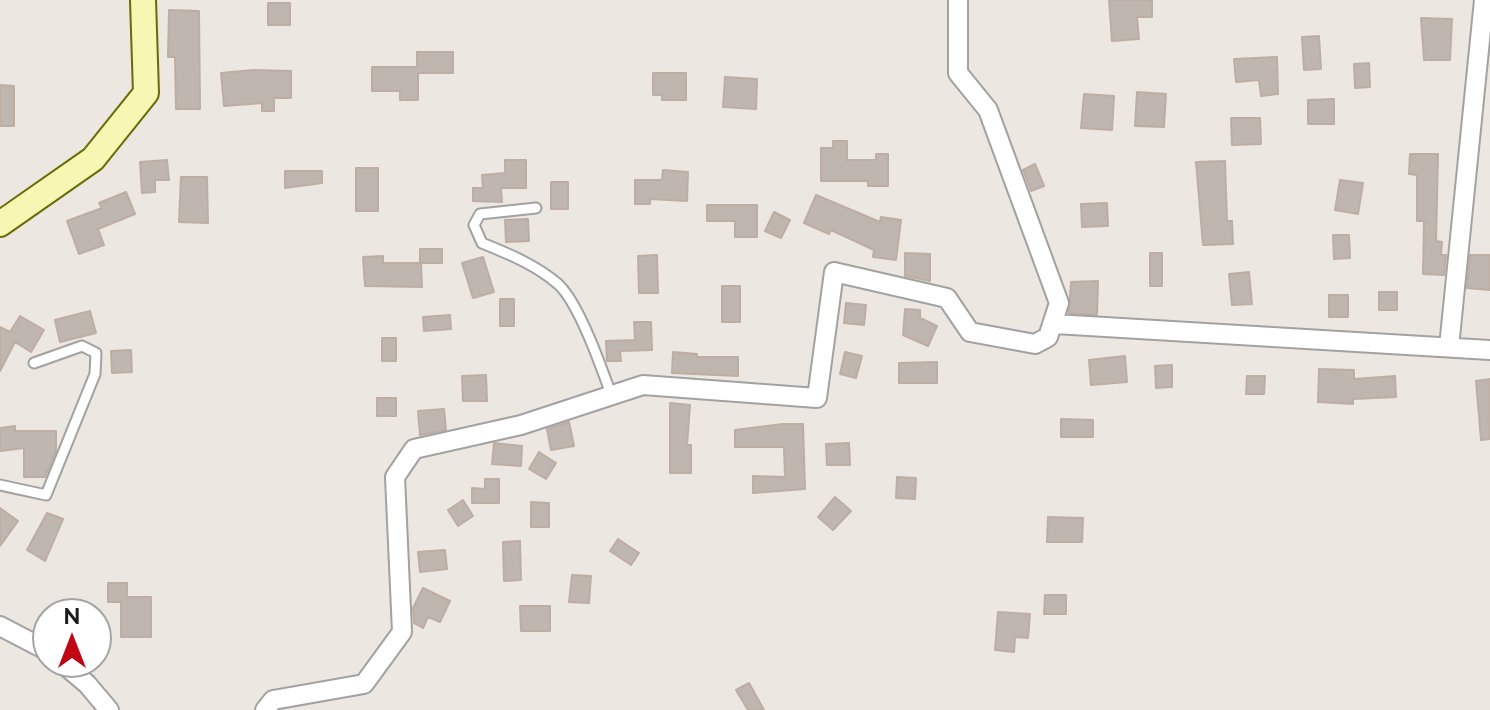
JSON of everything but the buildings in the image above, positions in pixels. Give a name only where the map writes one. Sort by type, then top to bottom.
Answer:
[{"type":"main road","points":[[0,224],[93,159],[146,93],[143,0]]},
{"type":"street","points":[[265,710],[273,700],[364,684],[402,632],[395,477],[414,449],[521,425],[643,385],[817,398],[834,272],[947,298],[970,332],[1035,344],[1048,337],[1055,324],[1059,303],[988,110],[958,73],[958,0]]},
{"type":"street","points":[[1449,347],[1481,3]]},
{"type":"street","points":[[1055,324],[1490,350]]},
{"type":"street","points":[[0,626],[32,643]]},
{"type":"street","points":[[80,678],[109,710]]},
{"type":"lane","points":[[536,208],[480,214],[474,225],[482,243],[529,263],[561,287],[595,349],[612,397]]},
{"type":"lane","points":[[0,485],[46,495],[95,374],[96,353],[82,346],[34,363]]}]
